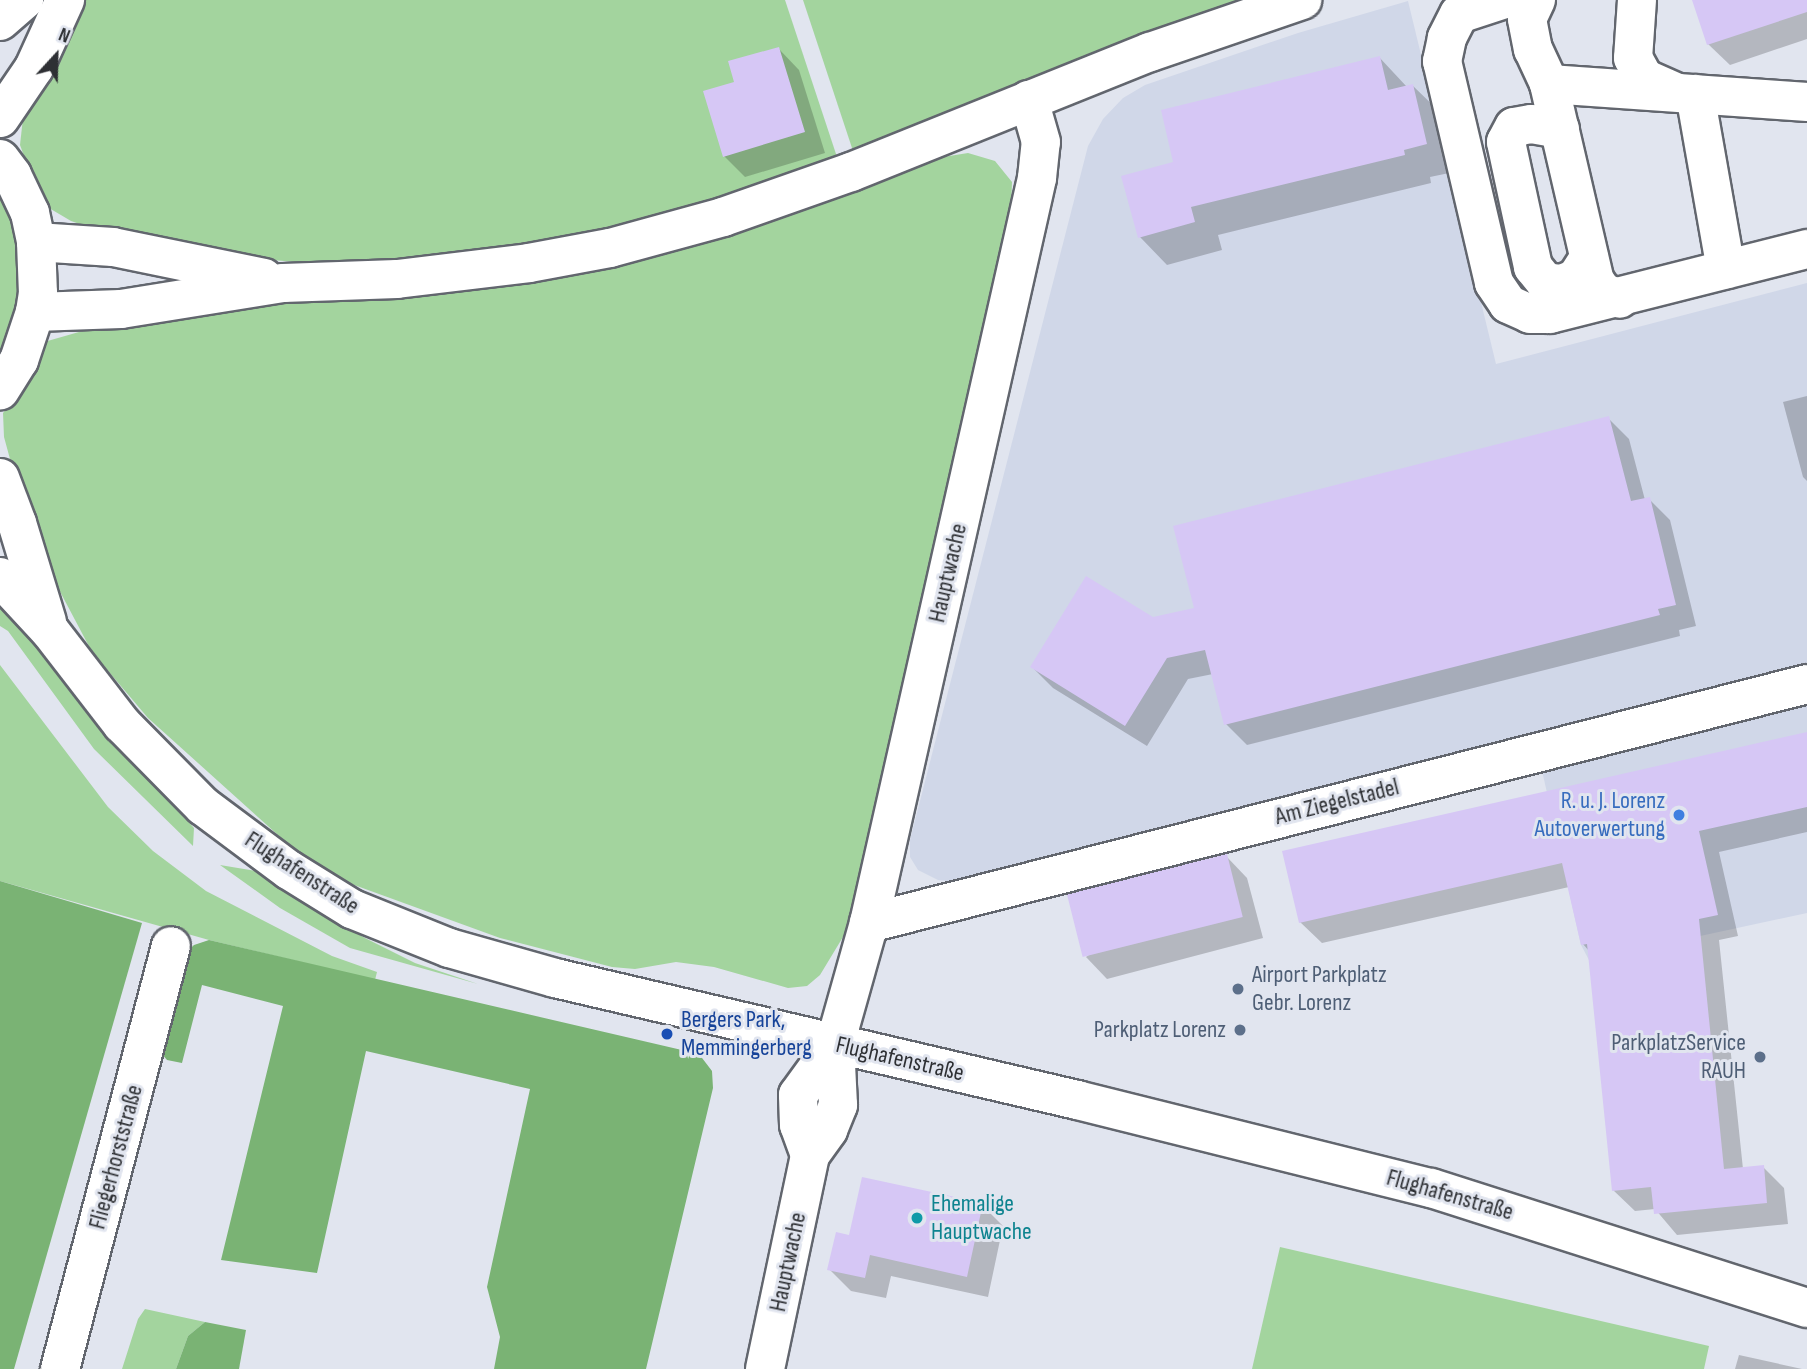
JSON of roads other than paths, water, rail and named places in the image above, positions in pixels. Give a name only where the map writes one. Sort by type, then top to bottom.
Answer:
[{"type":"street","points":[[0,21],[24,0]]},
{"type":"street","points":[[0,118],[34,68],[65,0]]},
{"type":"street","points":[[35,312],[121,309],[283,283],[397,279],[529,263],[610,248],[723,217],[851,172],[1163,48],[1302,0]]},
{"type":"street","points":[[1502,0],[1459,14],[1447,38],[1442,61],[1494,282],[1508,304],[1530,314],[1550,314],[1620,299],[1807,249]]},
{"type":"street","points":[[1536,0],[1527,19],[1533,49],[1549,84],[1595,281],[1603,292],[1620,299]]},
{"type":"street","points":[[1637,0],[1633,58],[1644,78],[1685,93]]},
{"type":"street","points":[[1549,84],[1807,102]]},
{"type":"street","points":[[1685,93],[1726,269]]},
{"type":"street","name":"Hauptwache","points":[[765,1369],[810,1155],[828,1130],[838,1105],[835,1044],[869,923],[1037,178],[1041,142],[1029,100]]},
{"type":"street","points":[[1560,129],[1531,124],[1514,127],[1506,142],[1533,267],[1545,282],[1562,284],[1576,278],[1589,258]]},
{"type":"street","points":[[0,159],[12,175],[30,213],[36,243],[35,312],[19,360],[0,390]]},
{"type":"street","points":[[36,243],[113,247],[283,283]]},
{"type":"street","name":"Flughafenstraße","points":[[0,478],[18,523],[50,631]]},
{"type":"street","name":"Flughafenstraße","points":[[0,578],[50,631],[122,724],[204,806],[289,870],[352,909],[449,948],[555,978],[1207,1131],[1431,1188],[1807,1308]]},
{"type":"street","name":"Am Ziegelstadel","points":[[869,923],[1807,684]]},
{"type":"street","name":"Fliegerhorststraße","points":[[60,1369],[171,946]]},
{"type":"place","name":"R. u. J. Lorenz Autoverwertung","points":[[1679,815]]},
{"type":"place","name":"Airport Parkplatz Gebr. Lorenz","points":[[1238,989]]},
{"type":"place","name":"Parkplatz Lorenz","points":[[1240,1030]]},
{"type":"place","name":"Bergers Park, Memmingerberg","points":[[667,1034]]},
{"type":"place","name":"ParkplatzService RAUH","points":[[1760,1057]]},
{"type":"place","name":"Ehemalige Hauptwache","points":[[917,1218]]}]
